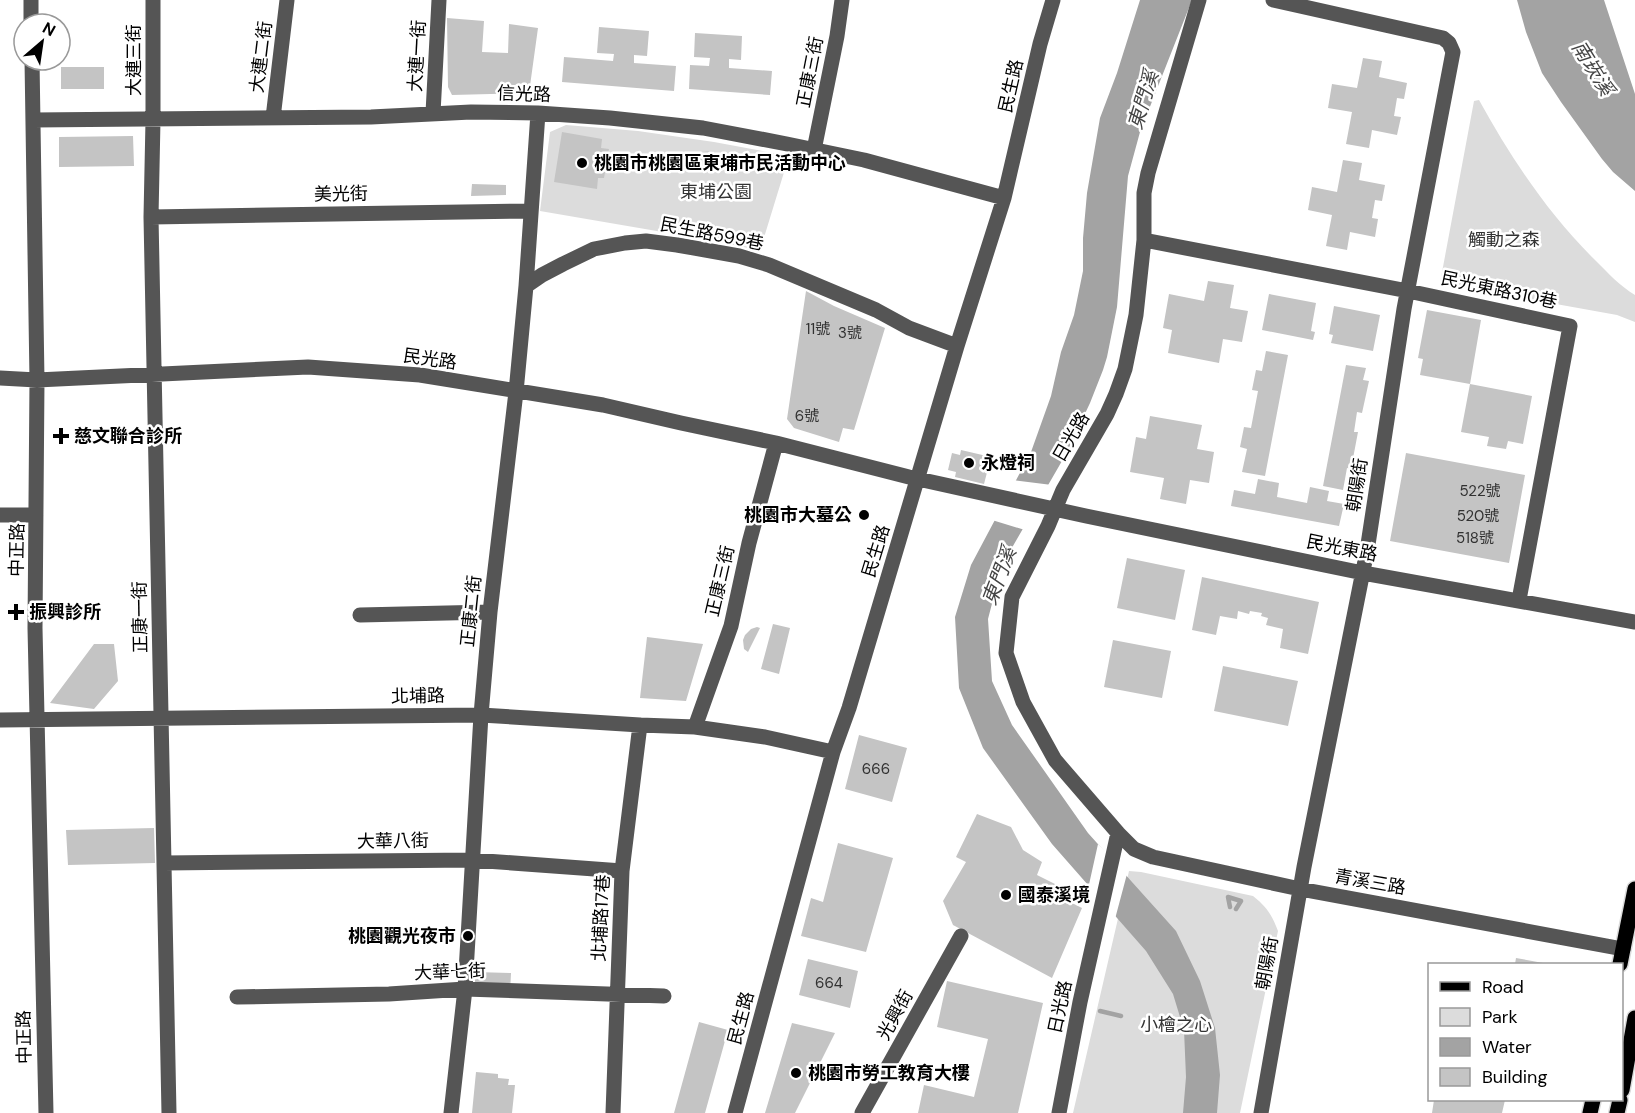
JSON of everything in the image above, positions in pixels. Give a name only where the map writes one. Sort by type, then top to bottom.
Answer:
[{"type":"main road","points":[[1620,963],[1635,890]]},
{"type":"main road","points":[[1623,1084],[1635,1018]]},
{"type":"street","name":"大連三街","points":[[153,0],[153,120]]},
{"type":"street","name":"大連二街","points":[[273,118],[287,0]]},
{"type":"street","name":"大連一街","points":[[434,113],[439,0]]},
{"type":"street","name":"正康三街","points":[[814,150],[842,0]]},
{"type":"street","name":"民生路","points":[[735,1113],[833,752],[849,708],[957,346],[1004,198],[1053,0]]},
{"type":"street","name":"日光路","points":[[1059,1113],[1080,1002],[1118,832],[1055,760],[1023,702],[1006,653],[1012,597],[1049,508],[1067,483],[1107,414],[1125,369],[1136,315],[1144,240],[1144,193],[1148,173],[1199,0]]},
{"type":"street","name":"朝陽街","points":[[1261,1113],[1300,889],[1363,573],[1408,291],[1454,52],[1443,38],[1273,0]]},
{"type":"street","name":"中正路","points":[[32,72],[37,380],[37,718],[46,1113]]},
{"type":"street","name":"信光路","points":[[33,120],[371,117],[471,112],[538,113],[610,118],[703,128],[758,138],[884,165],[1004,198]]},
{"type":"street","name":"正康二街","points":[[452,1113],[465,989],[481,715],[490,612],[516,392],[538,113]]},
{"type":"street","name":"正康一街","points":[[153,120],[151,217],[169,1113]]},
{"type":"street","name":"美光街","points":[[151,217],[531,211]]},
{"type":"street","name":"民光東路310巷","points":[[1144,240],[1408,291],[1570,326],[1519,600]]},
{"type":"street","name":"民生路599巷","points":[[526,286],[549,271],[594,249],[625,243],[646,242],[677,245],[739,256],[770,265],[876,310],[909,328],[957,346]]},
{"type":"street","name":"民光路","points":[[0,378],[37,380],[308,367],[420,375],[603,405],[776,442],[918,479]]},
{"type":"street","name":"正康三街","points":[[695,727],[731,626],[749,543],[776,442]]},
{"type":"street","name":"民光東路","points":[[918,479],[1363,573],[1635,622]]},
{"type":"street","points":[[0,515],[36,515]]},
{"type":"street","points":[[360,615],[490,612]]},
{"type":"street","name":"北埔路","points":[[0,720],[481,715],[695,727],[765,737],[833,752]]},
{"type":"street","name":"北埔路17巷","points":[[613,1113],[622,871],[640,725]]},
{"type":"street","name":"青溪三路","points":[[1118,832],[1134,849],[1153,857],[1300,889],[1623,949]]},
{"type":"street","name":"大華八街","points":[[164,863],[472,860],[622,871]]},
{"type":"street","name":"光興街","points":[[862,1113],[961,936]]},
{"type":"street","name":"大華七街","points":[[237,997],[389,994],[465,989],[664,996]]},
{"type":"green space","name":"觸動之森","points":[[1479,100],[1517,164],[1546,205],[1596,261],[1635,295],[1635,322],[1617,315],[1440,283],[1474,101]]},
{"type":"green space","name":"東埔公園","points":[[566,125],[638,131],[789,156],[762,244],[753,249],[540,211],[550,132]]},
{"type":"green space","name":"小檜之心","points":[[1129,871],[1253,896],[1274,920],[1278,931],[1240,1113],[1073,1113]]},
{"type":"water","name":"東門溪","points":[[1140,0],[1192,0],[1140,132],[1128,176],[1117,307],[1103,370],[1066,454],[1002,565],[988,619],[992,681],[1012,725],[1088,833],[1176,931],[1200,981],[1215,1028],[1220,1075],[1217,1113],[1183,1113],[1186,1077],[1184,1030],[1173,994],[1146,951],[1052,844],[983,748],[959,688],[955,617],[971,565],[1031,452],[1051,396],[1061,352],[1074,315],[1083,271],[1087,193],[1100,118]]},
{"type":"water","name":"南崁溪","points":[[1517,0],[1604,0],[1635,94],[1635,191],[1602,159],[1542,73],[1526,32]]},
{"type":"pier","points":[[1013,480],[1052,485],[1025,530],[992,520]]},
{"type":"pier","points":[[1098,844],[1127,874],[1115,919],[1088,889]]},
{"type":"building","points":[[447,18],[484,21],[482,52],[508,53],[509,24],[538,28],[529,93],[452,95],[448,87]]},
{"type":"building","points":[[599,27],[649,31],[647,56],[634,55],[634,63],[676,66],[674,91],[562,82],[564,57],[613,61],[614,54],[597,53]]},
{"type":"building","points":[[695,33],[742,36],[741,60],[729,59],[729,68],[772,71],[770,95],[689,89],[690,65],[709,66],[710,58],[694,57]]},
{"type":"building","points":[[1363,58],[1382,61],[1379,77],[1407,83],[1404,99],[1397,98],[1394,116],[1401,117],[1397,135],[1372,130],[1369,148],[1346,144],[1352,112],[1328,108],[1332,84],[1357,88]]},
{"type":"building","points":[[72,67],[104,67],[104,89],[61,89],[61,72],[72,72]]},
{"type":"building","name":"桃園市桃園區東埔市民活動中心","points":[[562,132],[602,139],[601,148],[609,149],[604,178],[598,178],[597,189],[554,182]]},
{"type":"building","points":[[133,136],[134,166],[59,167],[59,137]]},
{"type":"building","points":[[713,151],[714,167],[692,168],[690,153]]},
{"type":"building","points":[[1343,160],[1362,163],[1359,180],[1385,185],[1382,201],[1375,200],[1372,218],[1378,219],[1375,237],[1350,232],[1347,250],[1326,246],[1332,215],[1308,210],[1312,187],[1337,192]]},
{"type":"building","points":[[472,184],[506,185],[506,195],[471,196]]},
{"type":"building","points":[[1208,281],[1234,285],[1230,308],[1248,311],[1242,342],[1223,339],[1219,363],[1168,353],[1172,330],[1163,328],[1169,294],[1204,301]]},
{"type":"building","points":[[806,291],[885,328],[854,430],[843,428],[839,442],[794,428],[787,419]]},
{"type":"building","points":[[1269,294],[1316,303],[1311,331],[1315,332],[1313,340],[1262,330]]},
{"type":"building","points":[[1334,306],[1380,315],[1373,351],[1331,343],[1333,335],[1329,334]]},
{"type":"building","points":[[1427,310],[1481,320],[1470,384],[1420,375],[1423,359],[1418,358]]},
{"type":"building","points":[[1266,351],[1288,355],[1265,476],[1242,472],[1247,449],[1240,447],[1244,427],[1251,428],[1258,391],[1252,390],[1256,370],[1262,371]]},
{"type":"building","points":[[1346,365],[1366,368],[1363,380],[1369,381],[1362,413],[1357,412],[1354,432],[1358,432],[1351,469],[1347,468],[1343,490],[1323,486]]},
{"type":"building","points":[[1470,384],[1532,396],[1523,444],[1508,441],[1506,449],[1487,446],[1489,437],[1461,432]]},
{"type":"building","points":[[1150,416],[1202,425],[1197,449],[1214,452],[1209,483],[1190,480],[1186,504],[1160,499],[1164,478],[1130,472],[1136,437],[1146,439]]},
{"type":"building","name":"永燈祠","points":[[961,450],[991,457],[984,484],[955,477],[956,472],[948,470],[952,453],[960,455]]},
{"type":"building","points":[[1406,453],[1525,475],[1509,563],[1390,541]]},
{"type":"building","points":[[1258,479],[1279,483],[1277,497],[1307,503],[1310,487],[1329,491],[1327,501],[1344,504],[1339,526],[1231,506],[1234,490],[1255,494]]},
{"type":"building","points":[[1127,558],[1185,570],[1175,620],[1117,608]]},
{"type":"building","points":[[1202,577],[1319,602],[1308,654],[1280,648],[1283,629],[1266,625],[1268,618],[1261,616],[1262,613],[1250,611],[1249,614],[1238,611],[1237,619],[1220,616],[1216,635],[1192,630]]},
{"type":"building","points":[[773,624],[790,628],[779,674],[761,669]]},
{"type":"building","points":[[760,628],[748,652],[744,649],[743,640],[751,629]]},
{"type":"building","points":[[647,637],[703,644],[686,701],[640,698]]},
{"type":"building","points":[[1113,640],[1171,651],[1162,698],[1104,687]]},
{"type":"building","points":[[94,644],[114,644],[118,681],[94,709],[50,703]]},
{"type":"building","points":[[1223,666],[1298,681],[1288,726],[1214,711]]},
{"type":"building","points":[[859,735],[907,748],[892,802],[845,789]]},
{"type":"building","name":"國泰溪境","points":[[977,814],[1011,827],[1023,850],[1042,862],[1037,875],[1067,890],[1064,899],[1082,908],[1052,978],[953,925],[943,901],[966,862],[956,857]]},
{"type":"building","points":[[154,828],[155,863],[68,865],[66,830]]},
{"type":"building","points":[[838,843],[893,858],[866,952],[801,936],[811,898],[823,902]]},
{"type":"building","points":[[1516,958],[1543,963],[1515,963]]},
{"type":"building","points":[[808,959],[858,971],[850,1008],[799,995]]},
{"type":"building","points":[[475,972],[511,973],[510,993],[475,983]]},
{"type":"building","points":[[947,981],[1043,1003],[1018,1113],[918,1113],[924,1085],[974,1097],[988,1039],[937,1027]]},
{"type":"building","points":[[699,1022],[728,1030],[705,1113],[674,1113]]},
{"type":"building","name":"桃園市勞工教育大樓","points":[[792,1023],[835,1033],[795,1113],[765,1113]]},
{"type":"building","points":[[476,1072],[498,1074],[498,1078],[509,1079],[508,1085],[515,1085],[512,1113],[472,1113]]},
{"type":"building","points":[[1434,1101],[1505,1101],[1502,1113],[1432,1113]]},
{"type":"waterway","points":[[1230,907],[1228,897],[1241,901],[1236,909]]},
{"type":"waterway","points":[[1100,1011],[1121,1016]]},
{"type":"place","name":"桃園市桃園區東埔市民活動中心","points":[[582,163]]},
{"type":"place","name":"慈文聯合診所","points":[[61,436]]},
{"type":"place","name":"永燈祠","points":[[969,463]]},
{"type":"place","name":"桃園市大墓公","points":[[864,515]]},
{"type":"place","name":"振興診所","points":[[16,612]]},
{"type":"place","name":"國泰溪境","points":[[1006,895]]},
{"type":"place","name":"桃園觀光夜市","points":[[468,936]]},
{"type":"place","name":"桃園市勞工教育大樓","points":[[796,1073]]}]
